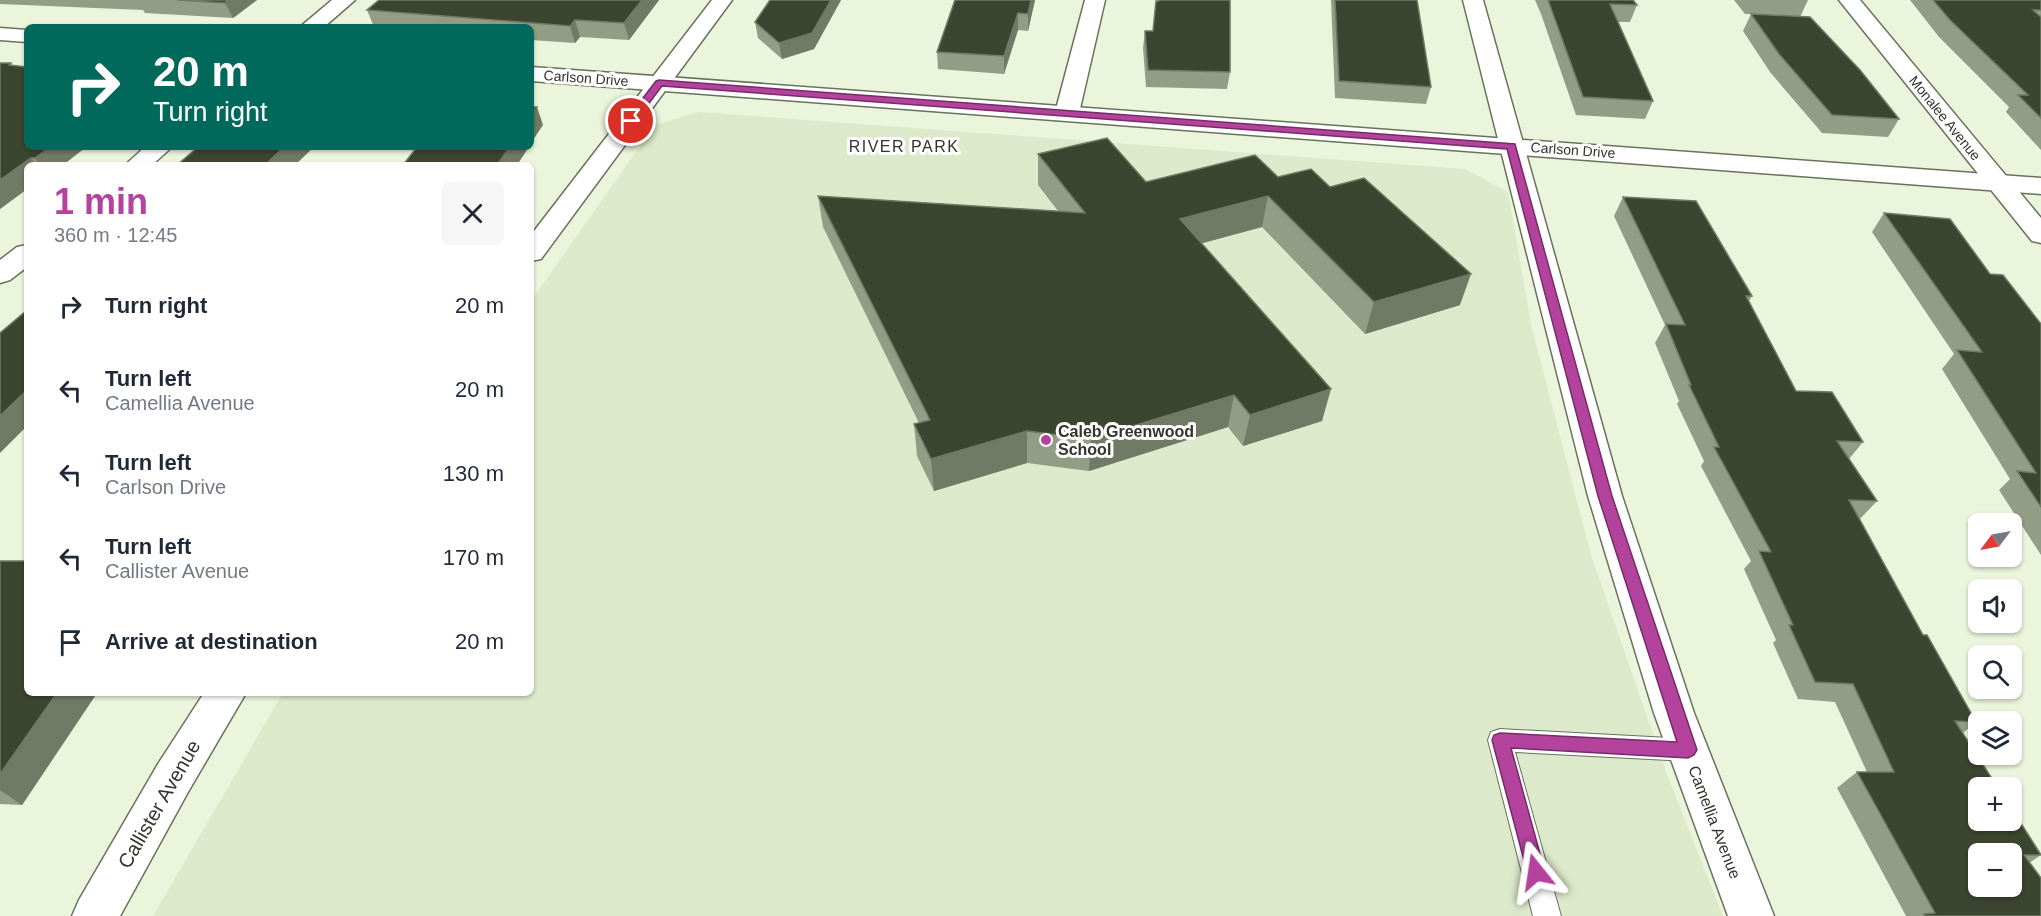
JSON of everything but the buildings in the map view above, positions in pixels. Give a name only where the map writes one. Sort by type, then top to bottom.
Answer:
[{"type":"street","points":[[315,24],[345,0]]},
{"type":"street","points":[[534,249],[722,0]]},
{"type":"street","points":[[1067,113],[1095,0]]},
{"type":"street","name":"Camellia Avenue","points":[[1473,0],[1605,496],[1688,750],[1751,916]]},
{"type":"street","name":"Monalee Avenue","points":[[1849,0],[2041,236]]},
{"type":"street","points":[[0,34],[24,36]]},
{"type":"street","name":"Carlson Drive","points":[[534,74],[2041,186]]},
{"type":"street","points":[[141,162],[156,150]]},
{"type":"street","points":[[0,274],[24,255]]},
{"type":"street","name":"Callister Avenue","points":[[95,916],[173,778],[224,696]]},
{"type":"lane","points":[[1547,916],[1500,740],[1688,750]]},
{"type":"shaded area","name":"Caleb Greenwood School","points":[[699,112],[1465,169],[1508,192],[1531,325],[1591,555],[1668,777],[1723,916],[153,916],[281,696],[534,696],[534,297],[655,125]]},
{"type":"place","name":"Caleb Greenwood School","points":[[1046,440]]},
{"type":"district","name":"RIVER PARK","points":[[904,146]]},
{"type":"route","points":[[631,121],[659,83],[1512,146],[1605,496],[1674,713],[1688,750],[1500,740],[1536,872]]}]
